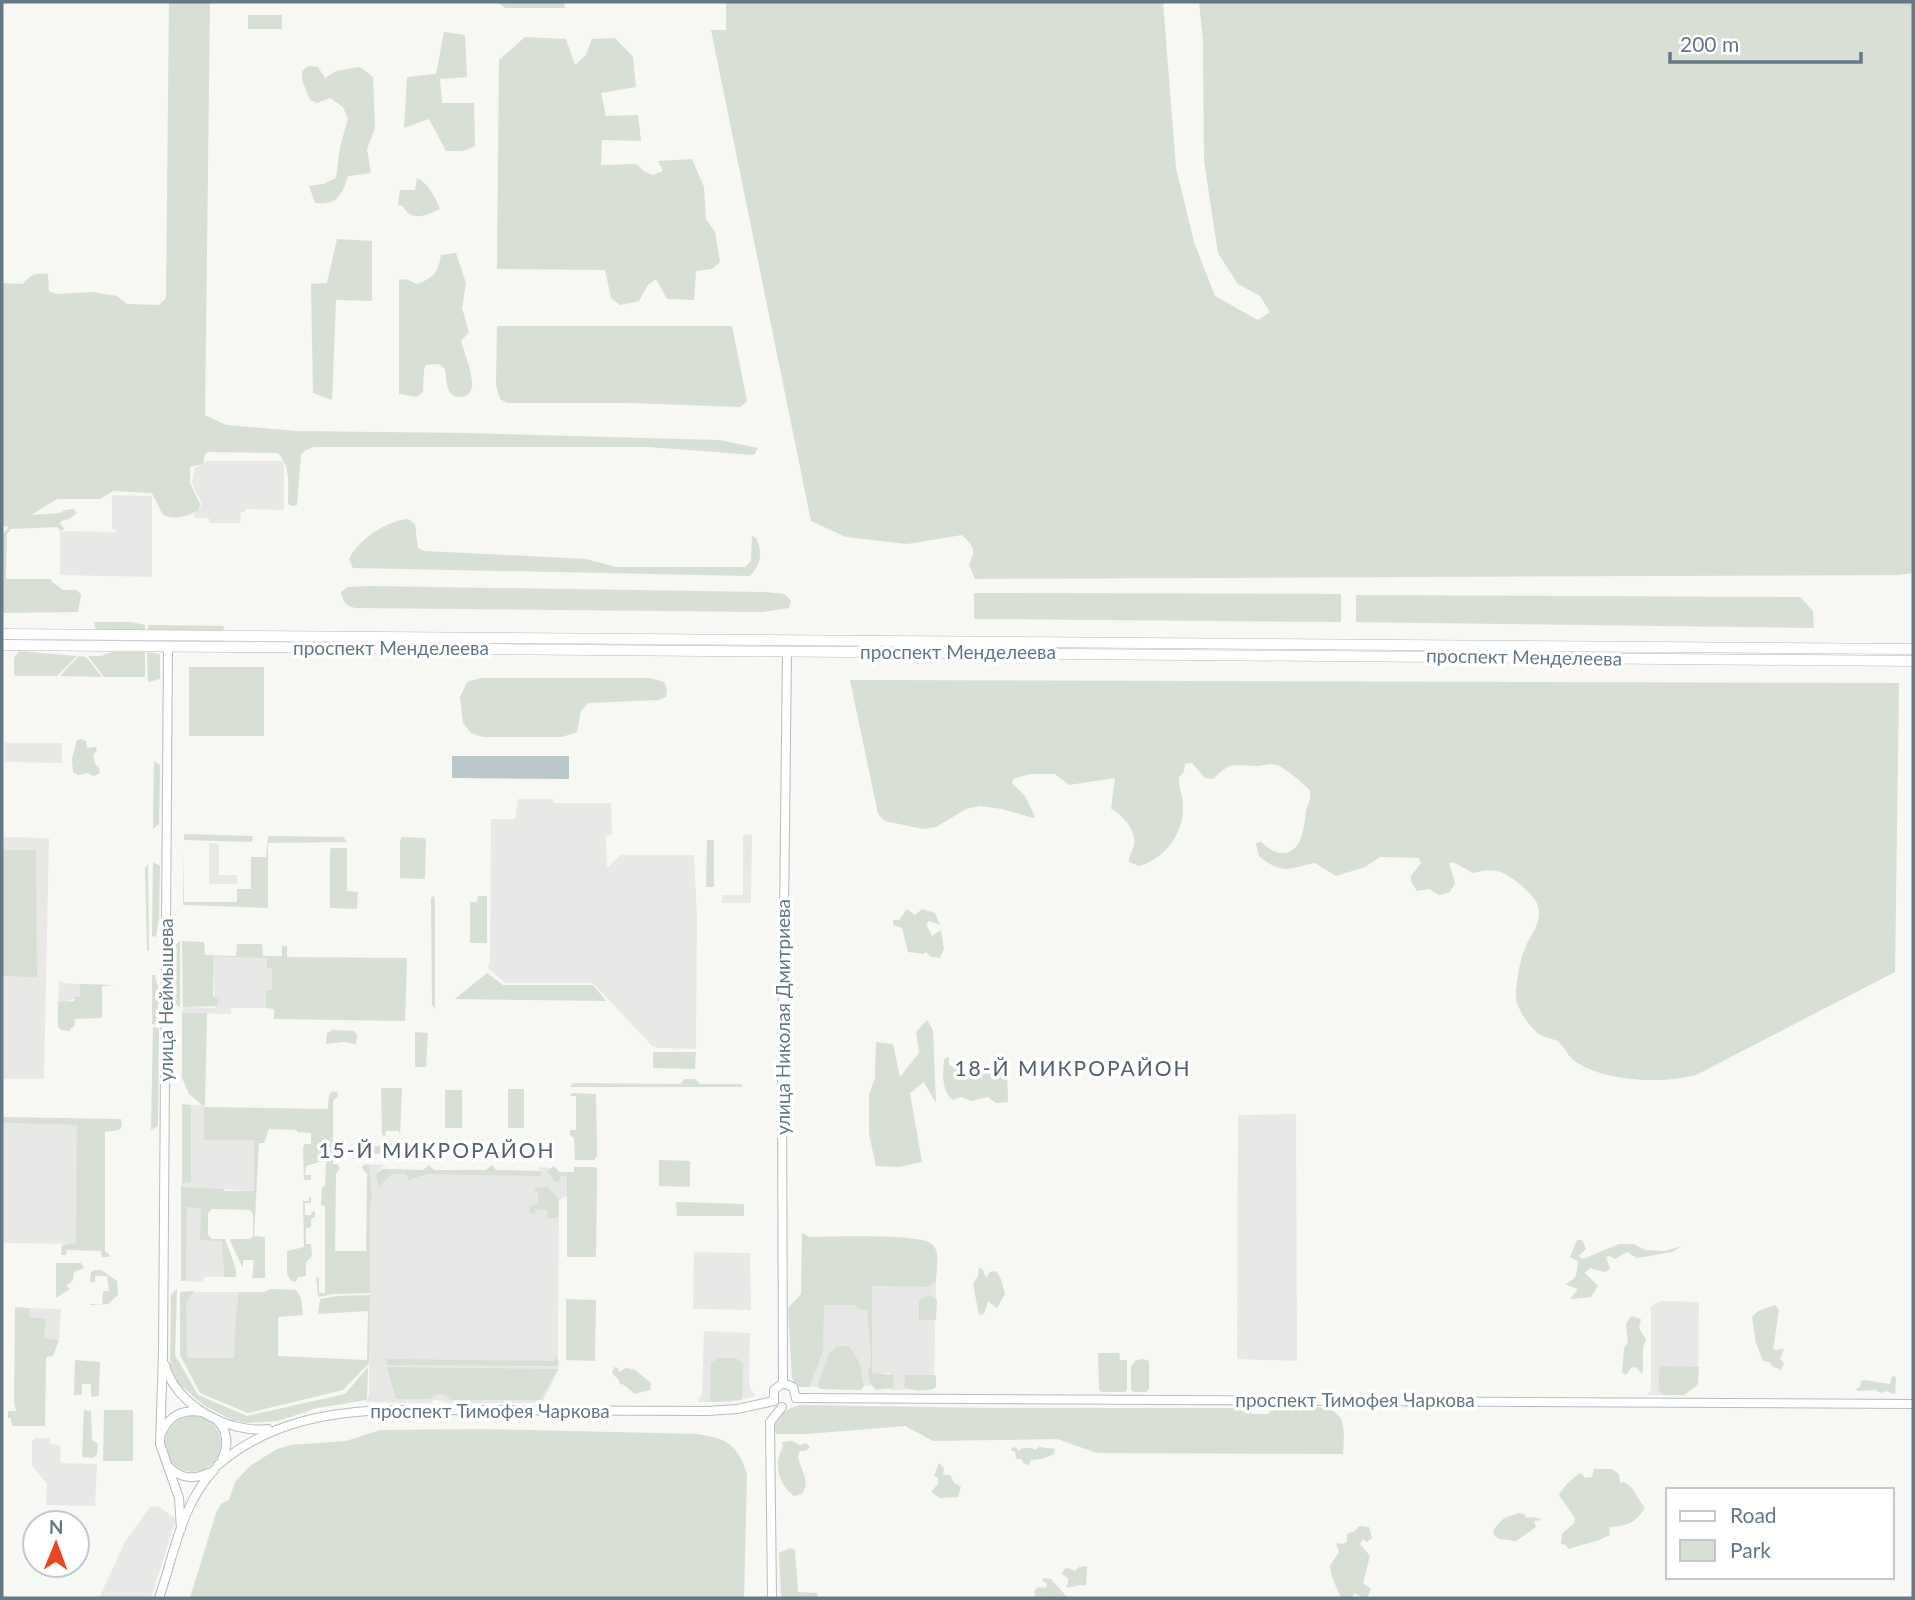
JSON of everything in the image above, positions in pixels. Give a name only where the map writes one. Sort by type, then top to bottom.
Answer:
[{"type":"main road","name":"проспект Менделеева","points":[[2,634],[278,647],[1913,661]]},
{"type":"main road","name":"проспект Менделеева","points":[[2,645],[278,635],[1913,649]]},
{"type":"main road","points":[[278,635],[278,647]]},
{"type":"main road","name":"улица Неймышева","points":[[160,1440],[163,1353],[168,640]]},
{"type":"main road","points":[[1343,644],[1343,656]]},
{"type":"main road","points":[[1878,649],[1878,660]]},
{"type":"main road","name":"улица Николая Дмитриева","points":[[783,1383],[782,1079],[787,651]]},
{"type":"main road","points":[[159,1598],[181,1529],[197,1490],[224,1457],[227,1443],[224,1430],[172,1383],[163,1353]]},
{"type":"main road","points":[[772,1598],[770,1422],[778,1404],[774,1390],[783,1383],[793,1387],[796,1398],[791,1405],[778,1404]]},
{"type":"main road","name":"проспект Тимофея Чаркова","points":[[796,1398],[1913,1404]]},
{"type":"main road","name":"проспект Тимофея Чаркова","points":[[216,1467],[248,1442],[282,1427],[326,1415],[371,1410],[707,1411],[778,1404]]},
{"type":"main road","points":[[181,1529],[179,1498],[160,1440],[165,1424],[174,1416],[189,1411],[209,1415],[246,1429],[282,1427]]},
{"type":"main road","points":[[165,1462],[173,1471],[184,1477],[199,1477],[216,1467]]},
{"type":"shaded area","points":[[207,461],[284,461],[284,510],[246,509],[241,512],[240,523],[209,523],[209,518],[194,518],[202,504],[192,483],[194,469]]},
{"type":"shaded area","points":[[112,495],[152,496],[152,577],[60,575],[60,531],[116,532],[116,529],[112,529]]},
{"type":"shaded area","points":[[5,743],[62,743],[62,763],[5,762]]},
{"type":"shaded area","points":[[452,756],[569,756],[569,779],[452,778]]},
{"type":"shaded area","points":[[518,799],[553,799],[553,803],[611,803],[612,834],[606,837],[607,868],[620,855],[694,855],[697,917],[696,1049],[652,1046],[593,983],[505,983],[488,968],[491,819],[515,819]]},
{"type":"shaded area","points":[[752,834],[751,903],[722,903],[722,895],[743,895],[743,835]]},
{"type":"shaded area","points":[[2,837],[49,838],[44,1079],[2,1079]]},
{"type":"shaded area","points":[[209,843],[219,844],[219,875],[237,875],[237,884],[209,884]]},
{"type":"shaded area","points":[[212,957],[267,958],[272,968],[272,991],[266,991],[266,1008],[231,1008],[231,1014],[182,1013],[183,1007],[215,1008]]},
{"type":"shaded area","points":[[59,980],[62,983],[80,984],[80,997],[58,1004]]},
{"type":"shaded area","points":[[191,1105],[204,1105],[204,1140],[254,1140],[254,1191],[181,1187],[182,1183],[191,1181]]},
{"type":"shaded area","points":[[1296,1114],[1297,1361],[1237,1359],[1238,1115]]},
{"type":"shaded area","points":[[2,1123],[78,1125],[76,1244],[2,1243]]},
{"type":"shaded area","points":[[367,1164],[384,1165],[376,1174],[378,1186],[392,1174],[405,1174],[408,1180],[427,1174],[541,1171],[538,1167],[550,1168],[547,1171],[557,1184],[559,1176],[567,1176],[567,1196],[559,1200],[558,1370],[543,1401],[366,1402],[369,1395],[372,1197]]},
{"type":"shaded area","points":[[187,1207],[201,1207],[201,1240],[222,1240],[224,1277],[204,1277],[203,1282],[186,1281]]},
{"type":"shaded area","points":[[694,1252],[750,1253],[751,1310],[693,1309]]},
{"type":"shaded area","points":[[936,1282],[934,1389],[890,1390],[893,1388],[890,1373],[872,1374],[871,1366],[872,1386],[864,1386],[861,1390],[809,1387],[816,1368],[810,1285],[927,1287]]},
{"type":"shaded area","points":[[180,1292],[239,1292],[235,1358],[187,1358]]},
{"type":"shaded area","points":[[1661,1301],[1699,1302],[1698,1384],[1684,1395],[1647,1395],[1651,1390],[1651,1306]]},
{"type":"shaded area","points":[[29,1308],[61,1309],[59,1340],[44,1338],[44,1319],[29,1317]]},
{"type":"shaded area","points":[[704,1331],[750,1333],[749,1383],[756,1396],[729,1402],[697,1402],[702,1394]]},
{"type":"shaded area","points":[[35,1438],[50,1438],[50,1444],[60,1445],[61,1463],[97,1464],[95,1506],[46,1505],[47,1484],[32,1466],[32,1442]]},
{"type":"shaded area","points":[[158,1506],[176,1519],[151,1598],[99,1598],[126,1540],[150,1507]]},
{"type":"green space","points":[[169,2],[210,2],[205,415],[226,425],[297,431],[720,440],[758,448],[754,455],[648,447],[314,447],[301,455],[297,505],[291,506],[288,503],[287,470],[278,453],[208,452],[203,464],[190,467],[190,483],[200,504],[198,510],[190,514],[181,517],[163,515],[152,493],[113,491],[100,499],[57,499],[31,515],[60,513],[73,509],[77,513],[61,521],[60,524],[65,529],[60,531],[57,527],[11,529],[7,534],[6,579],[52,579],[51,581],[63,590],[77,590],[81,595],[78,612],[2,613],[2,534],[9,527],[2,526],[2,283],[23,284],[28,278],[44,273],[48,274],[49,291],[56,294],[93,292],[117,296],[127,304],[159,305],[166,298]]},
{"type":"green space","points":[[498,2],[564,2],[565,8],[505,8]]},
{"type":"green space","points":[[726,2],[1163,2],[1176,168],[1194,242],[1215,296],[1258,320],[1270,312],[1260,296],[1238,284],[1218,253],[1204,161],[1203,40],[1199,2],[1913,2],[1913,573],[975,579],[969,565],[973,549],[962,535],[907,544],[846,537],[811,521],[711,30],[726,30]]},
{"type":"green space","points":[[248,15],[282,15],[282,29],[248,29]]},
{"type":"green space","points":[[444,32],[465,35],[467,77],[440,79],[442,103],[474,103],[475,146],[463,151],[446,151],[429,119],[404,128],[407,77],[436,74]]},
{"type":"green space","points":[[525,37],[566,39],[575,65],[586,55],[592,39],[615,38],[633,57],[636,87],[601,93],[606,116],[638,115],[641,141],[602,140],[601,165],[636,164],[653,175],[663,171],[658,161],[692,159],[704,187],[706,219],[715,232],[720,262],[712,269],[696,271],[694,300],[667,299],[656,279],[648,285],[639,301],[620,305],[611,298],[605,270],[497,269],[499,60]]},
{"type":"green space","points":[[308,66],[318,67],[325,78],[336,71],[360,67],[373,77],[375,128],[367,149],[371,173],[348,176],[338,197],[323,203],[315,203],[309,186],[336,178],[340,147],[348,119],[343,107],[330,98],[317,103],[310,100],[302,80],[302,71]]},
{"type":"green space","points":[[417,178],[428,187],[440,209],[415,216],[398,205],[400,190],[415,190]]},
{"type":"green space","points":[[337,239],[372,241],[372,301],[336,300],[332,400],[313,393],[311,284],[327,283]]},
{"type":"green space","points":[[456,253],[466,283],[462,308],[469,332],[461,341],[471,374],[472,389],[463,397],[452,394],[447,386],[445,369],[439,364],[426,365],[423,392],[417,397],[399,394],[399,280],[406,279],[417,284],[423,282],[434,274],[441,255]]},
{"type":"green space","points":[[497,326],[732,326],[747,401],[740,407],[630,403],[507,403],[500,399],[496,385]]},
{"type":"green space","points":[[408,519],[415,524],[418,548],[425,551],[586,559],[616,567],[745,567],[751,561],[752,536],[758,543],[760,558],[750,576],[353,568],[349,559],[366,538],[382,527]]},
{"type":"green space","points":[[347,587],[764,592],[785,594],[791,601],[789,608],[762,612],[355,608],[349,606],[341,592]]},
{"type":"green space","points":[[974,593],[1341,594],[1341,622],[974,619]]},
{"type":"green space","points":[[1356,595],[1800,597],[1813,611],[1814,628],[1356,622]]},
{"type":"green space","points":[[94,622],[131,622],[145,625],[145,631],[99,631]]},
{"type":"green space","points":[[148,625],[225,626],[222,632],[148,631]]},
{"type":"green space","points":[[19,651],[77,656],[57,676],[19,676],[14,675],[14,658]]},
{"type":"green space","points":[[112,652],[145,652],[145,677],[104,677],[88,656],[101,656]]},
{"type":"green space","points":[[147,652],[160,654],[160,679],[148,682]]},
{"type":"green space","points":[[79,656],[86,657],[102,677],[60,676]]},
{"type":"green space","points":[[189,667],[264,667],[264,736],[189,736]]},
{"type":"green space","points":[[481,678],[650,678],[664,682],[667,689],[666,697],[659,700],[588,703],[581,711],[577,732],[562,737],[483,737],[471,733],[463,723],[460,697],[467,682]]},
{"type":"green space","points":[[850,680],[1899,683],[1895,972],[1696,1075],[1666,1080],[1615,1077],[1584,1067],[1572,1059],[1559,1042],[1535,1031],[1519,1007],[1516,994],[1519,967],[1537,924],[1539,912],[1537,902],[1532,896],[1506,874],[1491,870],[1473,873],[1453,862],[1449,863],[1455,883],[1450,892],[1439,895],[1429,889],[1417,891],[1411,882],[1411,876],[1421,863],[1419,858],[1380,857],[1365,867],[1336,876],[1315,863],[1286,869],[1274,866],[1259,856],[1256,843],[1261,842],[1281,853],[1296,847],[1302,837],[1310,791],[1295,777],[1274,764],[1232,765],[1213,779],[1205,778],[1192,763],[1185,764],[1184,772],[1179,777],[1183,815],[1177,834],[1165,851],[1139,866],[1129,862],[1134,846],[1131,829],[1120,815],[1111,809],[1115,778],[1069,785],[1055,774],[1030,774],[1013,779],[1012,783],[1025,796],[1035,817],[1033,818],[980,806],[966,809],[936,827],[923,829],[885,821],[878,814]]},
{"type":"green space","points":[[77,740],[86,741],[87,748],[96,747],[93,755],[100,773],[94,776],[73,772],[72,759]]},
{"type":"green space","points":[[154,761],[160,765],[159,824],[153,829]]},
{"type":"green space","points":[[184,834],[253,836],[252,842],[184,840]]},
{"type":"green space","points":[[268,836],[343,837],[347,842],[268,843],[268,908],[183,905],[183,848],[184,902],[237,902],[237,889],[251,889],[251,857],[266,857]]},
{"type":"green space","points":[[402,837],[426,840],[425,879],[400,878]]},
{"type":"green space","points":[[707,840],[714,840],[714,887],[706,887]]},
{"type":"green space","points":[[347,848],[347,891],[358,892],[357,909],[330,908],[330,849]]},
{"type":"green space","points":[[2,850],[36,850],[37,977],[2,976]]},
{"type":"green space","points":[[153,862],[160,866],[156,937],[152,936]]},
{"type":"green space","points":[[148,864],[149,950],[147,951],[145,868]]},
{"type":"green space","points":[[434,896],[435,1009],[432,1005],[431,898]]},
{"type":"green space","points":[[478,896],[487,896],[487,943],[470,943],[470,902],[477,902]]},
{"type":"green space","points":[[907,909],[915,915],[922,909],[935,913],[940,925],[929,921],[926,924],[932,936],[941,930],[944,949],[940,958],[931,957],[926,952],[908,952],[902,928],[893,925],[893,920],[899,920]]},
{"type":"green space","points":[[180,941],[180,1007],[173,1003],[174,946]]},
{"type":"green space","points":[[182,941],[204,942],[205,955],[236,956],[237,944],[262,944],[263,956],[282,956],[282,946],[287,946],[287,957],[407,958],[405,1021],[274,1019],[274,1009],[266,1008],[266,991],[272,990],[272,969],[267,968],[267,958],[213,957],[213,996],[218,999],[217,1006],[183,1007]]},
{"type":"green space","points":[[487,973],[503,985],[593,985],[606,1001],[455,999]]},
{"type":"green space","points":[[152,975],[155,975],[159,992],[157,1025],[152,1024]]},
{"type":"green space","points":[[80,984],[117,985],[102,986],[102,1018],[75,1019],[74,1027],[70,1031],[61,1030],[58,1027],[58,1002],[74,1001],[75,997],[80,997]]},
{"type":"green space","points":[[182,1013],[207,1013],[205,1105],[189,1094],[182,1078]]},
{"type":"green space","points":[[927,1020],[933,1030],[936,1103],[924,1082],[910,1093],[922,1162],[899,1167],[876,1166],[869,1134],[869,1094],[875,1078],[876,1042],[893,1044],[900,1077],[919,1053],[916,1032]]},
{"type":"green space","points":[[153,1027],[159,1028],[158,1126],[151,1130]]},
{"type":"green space","points":[[333,1030],[354,1031],[357,1035],[356,1044],[326,1044],[327,1033]]},
{"type":"green space","points":[[415,1032],[428,1033],[426,1067],[415,1067]]},
{"type":"green space","points":[[653,1052],[696,1052],[695,1069],[653,1068]]},
{"type":"green space","points":[[949,1057],[949,1065],[962,1070],[1003,1072],[1007,1064],[1008,1102],[996,1103],[988,1097],[971,1101],[961,1097],[953,1100],[946,1091],[944,1081],[944,1059]]},
{"type":"green space","points":[[684,1079],[695,1079],[700,1084],[741,1084],[743,1087],[570,1087],[573,1083],[681,1084]]},
{"type":"green space","points":[[381,1088],[402,1088],[400,1136],[399,1131],[386,1131],[385,1136],[382,1135]]},
{"type":"green space","points":[[508,1089],[524,1089],[524,1128],[508,1128]]},
{"type":"green space","points":[[445,1090],[462,1090],[462,1128],[445,1128]]},
{"type":"green space","points":[[332,1091],[337,1092],[338,1096],[333,1101],[333,1164],[340,1168],[336,1174],[335,1251],[366,1251],[367,1174],[362,1168],[364,1164],[369,1165],[372,1197],[370,1293],[318,1297],[316,1277],[319,1278],[319,1293],[325,1293],[325,1206],[321,1205],[326,1162],[306,1166],[305,1175],[311,1175],[311,1180],[304,1180],[303,1147],[305,1144],[311,1144],[311,1133],[297,1130],[269,1129],[264,1143],[259,1143],[254,1236],[265,1237],[265,1278],[252,1278],[254,1260],[243,1260],[243,1268],[230,1239],[250,1239],[253,1236],[253,1214],[250,1210],[212,1209],[208,1213],[208,1235],[212,1239],[225,1239],[236,1269],[236,1277],[224,1277],[222,1241],[200,1240],[201,1208],[187,1207],[186,1281],[181,1281],[181,1187],[254,1191],[254,1140],[204,1140],[204,1107],[328,1109]]},
{"type":"green space","points":[[572,1093],[596,1094],[597,1156],[594,1160],[575,1160],[574,1138],[570,1135],[570,1130],[576,1130],[576,1096],[570,1096]]},
{"type":"green space","points":[[182,1104],[191,1105],[191,1182],[182,1183]]},
{"type":"green space","points":[[2,1117],[121,1119],[122,1126],[119,1130],[105,1132],[105,1251],[109,1257],[102,1257],[101,1251],[67,1250],[66,1255],[61,1255],[62,1245],[76,1243],[77,1125],[2,1123]]},
{"type":"green space","points":[[389,1142],[396,1147],[431,1147],[430,1154],[396,1154],[389,1158],[385,1154],[351,1154],[351,1147],[385,1146]]},
{"type":"green space","points":[[659,1160],[690,1161],[690,1187],[659,1186]]},
{"type":"green space","points":[[429,1165],[434,1170],[486,1170],[492,1165],[496,1170],[541,1171],[541,1176],[427,1174],[406,1181],[408,1178],[405,1174],[392,1174],[378,1187],[376,1174],[382,1169],[423,1170]]},
{"type":"green space","points":[[554,1166],[559,1172],[574,1172],[574,1167],[595,1167],[597,1170],[596,1257],[567,1257],[567,1176],[560,1176],[559,1183],[555,1182],[547,1171]]},
{"type":"green space","points":[[547,1187],[559,1199],[558,1218],[547,1218],[547,1210],[535,1209],[535,1214],[529,1212],[530,1206],[538,1204],[538,1192],[534,1188]]},
{"type":"green space","points":[[309,1197],[311,1203],[305,1203],[305,1215],[311,1215],[315,1211],[315,1217],[311,1219],[311,1227],[306,1228],[306,1244],[311,1244],[312,1256],[306,1262],[306,1276],[298,1277],[296,1282],[291,1281],[287,1274],[287,1251],[304,1247],[303,1201],[309,1201]]},
{"type":"green space","points":[[676,1202],[744,1204],[744,1216],[677,1216]]},
{"type":"green space","points":[[802,1233],[810,1237],[910,1238],[935,1247],[936,1282],[928,1287],[872,1286],[872,1373],[894,1375],[893,1388],[876,1390],[870,1383],[868,1371],[871,1366],[871,1352],[867,1310],[858,1309],[855,1305],[824,1305],[823,1351],[809,1387],[798,1387],[792,1379],[788,1308],[801,1294]]},
{"type":"green space","points":[[1577,1240],[1582,1240],[1586,1249],[1578,1256],[1583,1259],[1619,1244],[1634,1244],[1645,1250],[1664,1251],[1682,1246],[1672,1252],[1637,1258],[1627,1252],[1615,1259],[1606,1257],[1610,1269],[1605,1272],[1590,1268],[1585,1273],[1598,1286],[1591,1297],[1570,1299],[1578,1289],[1565,1284],[1577,1273],[1578,1261],[1570,1257]]},
{"type":"green space","points":[[56,1263],[81,1263],[84,1268],[74,1272],[73,1280],[66,1286],[70,1289],[56,1298]]},
{"type":"green space","points":[[979,1267],[986,1278],[990,1272],[996,1271],[1005,1294],[997,1308],[988,1301],[984,1314],[979,1315],[973,1284]]},
{"type":"green space","points":[[101,1270],[117,1281],[118,1295],[108,1304],[90,1305],[102,1304],[103,1291],[109,1291],[107,1276],[95,1276],[95,1282],[90,1282],[91,1272]]},
{"type":"green space","points":[[177,1289],[175,1355],[198,1395],[247,1416],[345,1394],[368,1367],[367,1400],[317,1408],[278,1421],[247,1423],[232,1420],[203,1405],[178,1383],[170,1369],[171,1295]]},
{"type":"green space","points":[[271,1289],[296,1290],[301,1298],[303,1315],[278,1317],[278,1356],[367,1360],[368,1311],[318,1314],[320,1299],[370,1295],[369,1363],[343,1390],[248,1413],[200,1393],[180,1355],[180,1292],[194,1291],[186,1302],[187,1358],[234,1358],[239,1292],[264,1292]]},
{"type":"green space","points":[[929,1295],[937,1300],[936,1320],[919,1320],[919,1300]]},
{"type":"green space","points":[[566,1299],[596,1300],[595,1361],[566,1360]]},
{"type":"green space","points":[[1775,1305],[1779,1310],[1773,1350],[1784,1349],[1780,1359],[1784,1363],[1781,1370],[1770,1362],[1763,1361],[1756,1343],[1752,1317],[1758,1311]]},
{"type":"green space","points":[[15,1307],[29,1308],[29,1317],[46,1319],[44,1338],[59,1340],[53,1356],[46,1357],[45,1426],[12,1426],[11,1418],[8,1418],[8,1411],[16,1411]]},
{"type":"green space","points":[[1631,1316],[1641,1319],[1639,1328],[1646,1340],[1642,1374],[1636,1367],[1631,1368],[1626,1375],[1622,1372],[1624,1348],[1628,1342],[1626,1324]]},
{"type":"green space","points":[[837,1346],[849,1346],[859,1362],[864,1386],[861,1390],[817,1387],[829,1354]]},
{"type":"green space","points":[[1098,1353],[1119,1353],[1120,1360],[1127,1360],[1125,1392],[1101,1392]]},
{"type":"green space","points":[[555,1355],[558,1366],[387,1365],[386,1359],[554,1361]]},
{"type":"green space","points":[[718,1358],[736,1358],[743,1364],[742,1400],[712,1402],[711,1363]]},
{"type":"green space","points":[[75,1360],[100,1362],[99,1396],[91,1397],[91,1384],[82,1384],[82,1395],[74,1395]]},
{"type":"green space","points":[[1136,1360],[1149,1361],[1149,1389],[1146,1392],[1134,1392],[1131,1390],[1131,1366]]},
{"type":"green space","points":[[1662,1366],[1699,1367],[1698,1384],[1684,1395],[1662,1395],[1659,1390],[1659,1369]]},
{"type":"green space","points":[[387,1367],[558,1369],[540,1400],[451,1400],[443,1394],[437,1394],[430,1399],[396,1399]]},
{"type":"green space","points":[[614,1367],[618,1368],[619,1372],[626,1368],[635,1370],[651,1383],[650,1390],[635,1394],[619,1383],[612,1373]]},
{"type":"green space","points":[[905,1375],[936,1375],[936,1387],[916,1390],[904,1387]]},
{"type":"green space","points":[[1892,1376],[1896,1377],[1895,1394],[1856,1389],[1864,1380],[1890,1384]]},
{"type":"green space","points":[[792,1407],[1250,1408],[1252,1414],[1269,1414],[1271,1408],[1322,1408],[1331,1410],[1341,1419],[1344,1434],[1343,1454],[1097,1453],[1057,1439],[933,1441],[905,1426],[776,1434],[774,1427],[781,1415]]},
{"type":"green space","points":[[84,1410],[91,1411],[92,1440],[98,1444],[97,1454],[93,1458],[82,1457]]},
{"type":"green space","points":[[104,1410],[133,1410],[133,1461],[103,1461]]},
{"type":"green space","points":[[193,1416],[204,1418],[213,1424],[219,1433],[219,1455],[213,1464],[204,1470],[193,1472],[182,1470],[173,1464],[167,1455],[165,1444],[167,1433],[173,1424],[182,1418]]},
{"type":"green space","points":[[482,1429],[696,1434],[723,1440],[739,1455],[747,1474],[744,1598],[190,1598],[221,1504],[229,1500],[235,1482],[250,1466],[277,1449],[291,1445],[346,1441],[380,1430]]},
{"type":"green space","points":[[792,1441],[799,1445],[806,1443],[810,1447],[806,1451],[800,1451],[798,1457],[806,1485],[802,1494],[794,1496],[781,1480],[778,1467],[782,1442]]},
{"type":"green space","points":[[1013,1447],[1018,1451],[1026,1448],[1035,1450],[1039,1447],[1055,1449],[1054,1454],[1031,1460],[1029,1465],[1023,1463],[1022,1459],[1016,1459],[1015,1452],[1011,1450]]},
{"type":"green space","points":[[939,1463],[944,1468],[943,1475],[950,1475],[954,1483],[961,1487],[958,1497],[940,1498],[931,1492],[938,1484],[938,1478],[934,1476]]},
{"type":"green space","points":[[1594,1469],[1612,1469],[1619,1474],[1620,1483],[1624,1482],[1631,1487],[1645,1507],[1631,1523],[1609,1527],[1610,1535],[1568,1549],[1561,1544],[1562,1534],[1574,1523],[1575,1518],[1559,1495],[1574,1477],[1581,1473],[1585,1478],[1592,1477]]},
{"type":"green space","points":[[1519,1513],[1526,1518],[1542,1520],[1534,1521],[1536,1527],[1516,1541],[1499,1539],[1493,1534],[1504,1518]]},
{"type":"green space","points":[[1359,1526],[1369,1527],[1372,1538],[1367,1542],[1363,1539],[1360,1544],[1370,1556],[1363,1583],[1371,1589],[1368,1596],[1363,1598],[1354,1593],[1353,1598],[1341,1598],[1330,1566],[1339,1552],[1336,1543],[1347,1542],[1347,1534]]},
{"type":"green space","points":[[790,1548],[795,1550],[798,1592],[817,1593],[817,1598],[781,1598],[779,1553]]},
{"type":"green space","points":[[1087,1566],[1086,1586],[1067,1588],[1068,1578],[1062,1574],[1064,1569],[1075,1571],[1079,1567]]},
{"type":"green space","points":[[1051,1579],[1067,1597],[1036,1598],[1034,1591],[1038,1587],[1046,1588],[1047,1584],[1042,1580]]},
{"type":"district","name":"18-Й МИКРОРАЙОН","points":[[1073,1069]]},
{"type":"district","name":"15-Й МИКРОРАЙОН","points":[[437,1151]]}]
